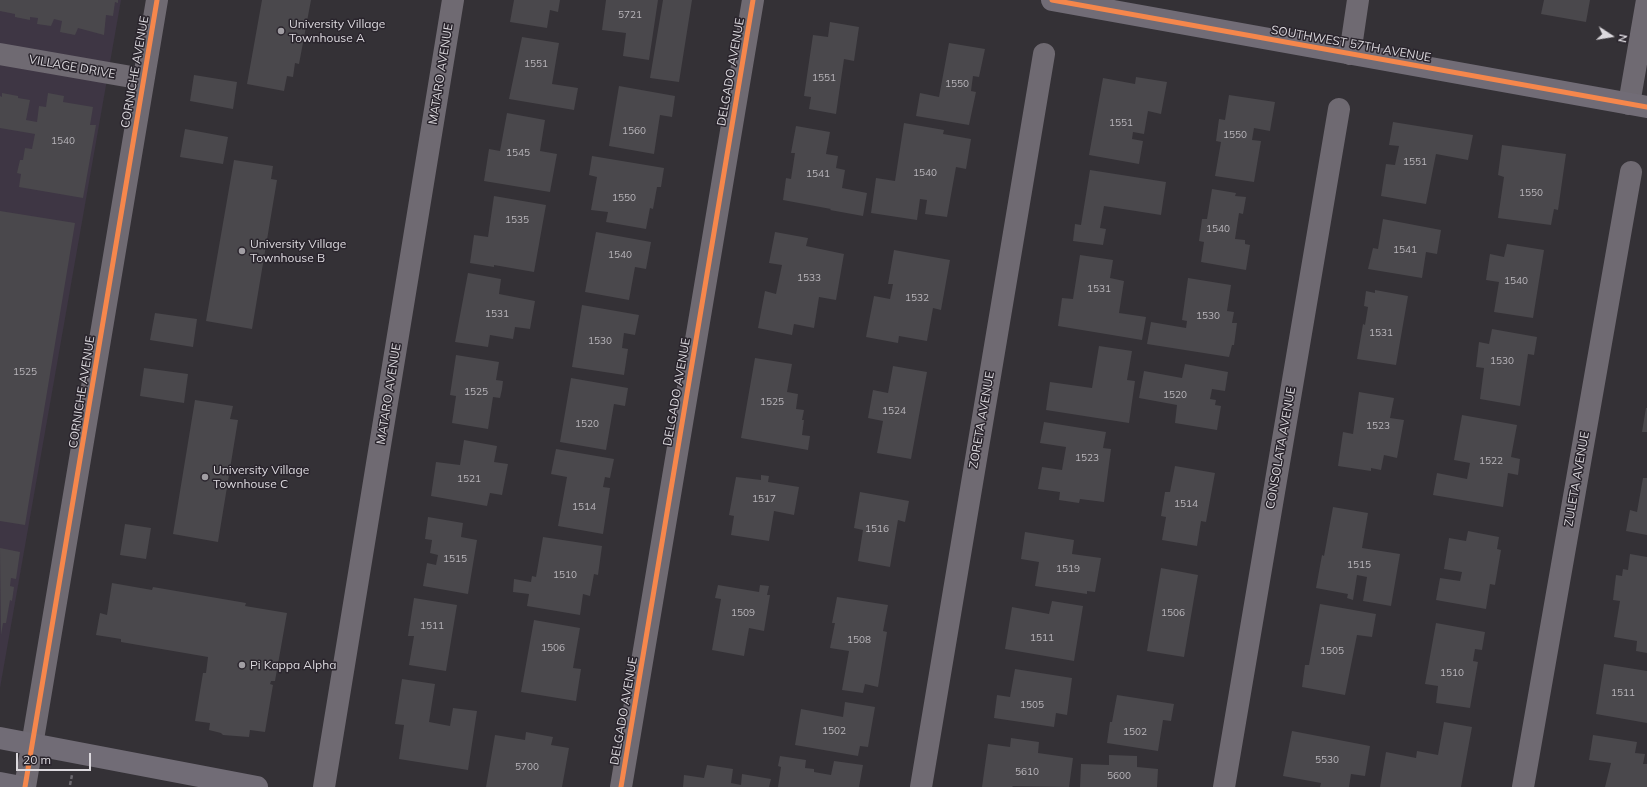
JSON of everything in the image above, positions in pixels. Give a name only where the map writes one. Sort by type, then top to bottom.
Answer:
[{"type":"main road","name":"SOUTHWEST 57TH AVENUE","points":[[1052,0],[1638,105]]},
{"type":"main road","points":[[0,738],[257,787]]},
{"type":"main road","points":[[0,783],[21,787]]},
{"type":"street","name":"CORNICHE AVENUE","points":[[26,787],[157,0]]},
{"type":"street","name":"MATARO AVENUE","points":[[324,787],[453,0]]},
{"type":"street","name":"DELGADO AVENUE","points":[[621,787],[753,0]]},
{"type":"street","points":[[1350,54],[1358,0]]},
{"type":"street","points":[[1638,105],[1647,0]]},
{"type":"street","name":"VILLAGE DRIVE","points":[[0,54],[143,79]]},
{"type":"street","name":"ZORETA AVENUE","points":[[921,787],[1044,54]]},
{"type":"street","name":"CONSOLATA AVENUE","points":[[1224,787],[1339,109]]},
{"type":"street","name":"ZULETA AVENUE","points":[[1523,787],[1631,172]]},
{"type":"shaded area","points":[[0,0],[121,0],[0,688]]},
{"type":"building","points":[[0,0],[118,0],[118,3],[115,2],[113,16],[106,15],[104,35],[78,28],[75,35],[60,32],[62,21],[54,19],[51,26],[37,24],[38,18],[30,17],[30,20],[15,17],[15,14],[0,11]]},
{"type":"building","name":"University Village Townhouse A","points":[[262,0],[311,0],[299,64],[295,63],[293,77],[287,76],[284,91],[247,84]]},
{"type":"building","points":[[514,0],[560,0],[558,12],[550,10],[547,28],[510,22]]},
{"type":"building","points":[[606,0],[658,0],[649,60],[623,56],[626,33],[602,30]]},
{"type":"building","points":[[663,0],[692,0],[679,82],[650,78]]},
{"type":"building","points":[[1544,0],[1590,0],[1586,22],[1541,14]]},
{"type":"building","points":[[830,22],[859,27],[854,61],[844,59],[836,114],[809,109],[811,97],[804,96],[813,35],[828,37]]},
{"type":"building","points":[[522,37],[559,43],[552,84],[578,88],[574,110],[509,99]]},
{"type":"building","points":[[949,43],[985,49],[979,77],[973,76],[971,91],[976,92],[969,125],[916,116],[920,93],[939,97]]},
{"type":"building","points":[[194,75],[237,82],[233,109],[190,101]]},
{"type":"building","points":[[1136,77],[1167,82],[1161,114],[1148,111],[1144,134],[1133,132],[1132,139],[1143,141],[1139,164],[1089,155],[1103,78],[1135,84]]},
{"type":"building","points":[[619,86],[675,96],[672,117],[660,115],[654,154],[609,146]]},
{"type":"building","points":[[2,93],[30,100],[26,120],[37,122],[39,106],[46,107],[48,93],[64,96],[63,102],[93,107],[90,125],[96,125],[83,198],[19,187],[21,174],[17,173],[20,160],[23,160],[25,148],[32,149],[35,134],[0,128],[0,96],[2,97]]},
{"type":"building","points":[[1229,95],[1275,102],[1270,131],[1254,128],[1252,140],[1261,141],[1254,182],[1215,176],[1221,142],[1216,141],[1219,119],[1225,120]]},
{"type":"building","points":[[507,113],[545,120],[540,151],[557,154],[550,192],[484,181],[489,149],[500,151]]},
{"type":"building","points":[[1393,122],[1473,135],[1468,160],[1436,154],[1426,204],[1381,196],[1386,164],[1395,165],[1399,146],[1389,145]]},
{"type":"building","points":[[904,123],[944,130],[943,134],[971,139],[966,169],[956,167],[947,217],[925,214],[927,200],[920,199],[917,220],[871,213],[876,178],[895,181]]},
{"type":"building","points":[[796,126],[830,132],[826,154],[838,156],[836,168],[845,170],[842,188],[867,193],[863,216],[783,200],[786,178],[791,179],[795,153],[791,153]]},
{"type":"building","points":[[185,129],[228,137],[223,164],[180,157]]},
{"type":"building","points":[[1502,145],[1566,154],[1558,210],[1554,209],[1551,225],[1498,218],[1504,177],[1498,175]]},
{"type":"building","points":[[592,156],[664,168],[661,187],[657,187],[653,209],[650,208],[646,229],[606,222],[608,212],[591,210],[597,177],[589,175]]},
{"type":"building","name":"University Village Townhouse B","points":[[234,160],[273,166],[271,179],[277,180],[252,329],[206,321]]},
{"type":"building","points":[[1090,170],[1166,182],[1161,215],[1104,206],[1100,228],[1106,229],[1103,245],[1073,241],[1075,224],[1081,225]]},
{"type":"building","points":[[1212,189],[1236,193],[1235,196],[1246,197],[1243,214],[1239,213],[1235,239],[1245,240],[1245,244],[1250,245],[1246,270],[1201,262],[1204,242],[1199,241],[1202,219],[1207,219]]},
{"type":"building","points":[[494,196],[546,205],[534,272],[494,265],[494,267],[470,263],[474,235],[488,237]]},
{"type":"building","points":[[0,211],[75,223],[25,525],[0,521]]},
{"type":"building","points":[[1383,219],[1441,230],[1437,254],[1426,252],[1422,278],[1368,269],[1373,248],[1378,249]]},
{"type":"building","points":[[596,232],[651,242],[646,269],[635,267],[629,300],[585,292]]},
{"type":"building","points":[[775,232],[808,238],[806,246],[844,254],[836,300],[819,297],[814,328],[794,324],[792,335],[758,328],[765,291],[776,294],[782,265],[769,263]]},
{"type":"building","points":[[1507,244],[1544,250],[1533,318],[1494,312],[1499,282],[1486,280],[1490,254],[1504,257]]},
{"type":"building","points":[[894,250],[950,260],[941,310],[933,308],[927,341],[899,336],[898,343],[866,337],[874,296],[890,299],[893,284],[888,284]]},
{"type":"building","points":[[1080,255],[1113,260],[1110,278],[1124,281],[1119,313],[1146,317],[1142,340],[1058,326],[1062,298],[1073,299]]},
{"type":"building","points":[[468,273],[501,279],[499,294],[535,301],[530,329],[515,327],[513,339],[490,335],[488,347],[455,342]]},
{"type":"building","points":[[1188,278],[1231,285],[1227,311],[1234,312],[1232,323],[1237,323],[1234,345],[1232,345],[1229,357],[1147,344],[1151,322],[1186,328],[1187,321],[1182,320]]},
{"type":"building","points":[[1375,290],[1408,296],[1396,365],[1357,359],[1363,324],[1365,325],[1368,307],[1364,306],[1366,291],[1375,293]]},
{"type":"building","points":[[582,305],[639,315],[635,335],[624,333],[622,348],[628,349],[624,375],[572,367]]},
{"type":"building","points":[[155,313],[197,319],[193,347],[150,340]]},
{"type":"building","points":[[1492,329],[1537,337],[1534,355],[1528,354],[1520,406],[1480,399],[1484,368],[1476,367],[1479,342],[1489,344]]},
{"type":"building","points":[[1099,346],[1132,351],[1127,380],[1135,381],[1129,423],[1046,410],[1050,382],[1092,388]]},
{"type":"building","points":[[456,355],[499,362],[496,380],[503,381],[502,389],[500,398],[493,397],[488,429],[452,423],[456,396],[450,395]]},
{"type":"building","points":[[755,358],[792,364],[787,392],[798,394],[796,409],[804,410],[802,435],[810,436],[808,450],[741,438]]},
{"type":"building","points":[[1185,364],[1228,372],[1225,391],[1212,389],[1210,399],[1216,400],[1215,405],[1221,406],[1217,430],[1175,423],[1177,405],[1139,398],[1144,371],[1182,378]]},
{"type":"building","points":[[893,366],[927,372],[911,459],[877,453],[883,421],[868,418],[873,390],[888,393]]},
{"type":"building","points":[[144,368],[188,374],[184,403],[140,396]]},
{"type":"building","points":[[571,378],[628,388],[625,406],[614,404],[606,450],[560,442]]},
{"type":"building","points":[[1359,392],[1394,398],[1390,418],[1404,420],[1397,458],[1384,455],[1381,470],[1371,468],[1371,471],[1338,466],[1343,432],[1353,434]]},
{"type":"building","name":"University Village Townhouse C","points":[[195,400],[233,406],[230,419],[238,420],[218,542],[173,534]]},
{"type":"building","points":[[1646,408],[1647,432],[1642,432]]},
{"type":"building","points":[[1462,415],[1517,425],[1511,457],[1520,459],[1518,475],[1508,473],[1503,507],[1433,495],[1437,473],[1467,479],[1470,463],[1454,460]]},
{"type":"building","points":[[1044,422],[1106,432],[1103,448],[1111,449],[1104,502],[1080,499],[1079,503],[1059,500],[1060,492],[1038,489],[1042,467],[1062,470],[1066,447],[1040,443]]},
{"type":"building","points":[[464,440],[497,446],[494,462],[508,464],[502,495],[490,493],[487,506],[431,496],[436,462],[460,465]]},
{"type":"building","points":[[556,449],[614,459],[610,478],[605,477],[603,487],[610,488],[603,534],[558,526],[567,477],[551,474]]},
{"type":"building","points":[[1175,466],[1215,473],[1206,522],[1201,521],[1197,546],[1162,540],[1166,517],[1161,516],[1165,492],[1170,492]]},
{"type":"building","points":[[761,475],[769,476],[768,482],[799,487],[794,515],[774,511],[769,541],[731,535],[734,516],[729,515],[736,477],[761,480]]},
{"type":"building","points":[[1643,478],[1647,478],[1647,535],[1626,531],[1630,510],[1637,512]]},
{"type":"building","points":[[860,492],[909,501],[905,522],[898,520],[890,567],[858,561],[863,530],[854,528]]},
{"type":"building","points":[[1333,507],[1368,513],[1362,548],[1400,554],[1391,606],[1363,601],[1367,577],[1357,575],[1353,600],[1347,598],[1348,594],[1316,588],[1322,555],[1324,556]]},
{"type":"building","points":[[428,517],[463,523],[461,537],[477,540],[468,594],[423,586],[427,563],[436,565],[438,555],[430,553],[432,540],[425,539]]},
{"type":"building","points":[[125,524],[151,528],[146,559],[120,555]]},
{"type":"building","points":[[1468,531],[1499,537],[1497,549],[1501,550],[1495,585],[1490,584],[1486,609],[1436,600],[1440,578],[1460,581],[1462,572],[1444,569],[1449,538],[1466,541]]},
{"type":"building","points":[[1025,532],[1074,540],[1072,554],[1101,558],[1095,592],[1087,591],[1087,594],[1035,586],[1039,562],[1021,559]]},
{"type":"building","points":[[543,537],[602,546],[598,575],[594,574],[590,596],[583,594],[580,615],[527,606],[529,594],[513,592],[514,579],[531,582],[532,576],[536,577]]},
{"type":"building","points":[[0,548],[20,552],[16,579],[11,578],[10,586],[14,587],[12,601],[10,600],[6,623],[3,623],[1,635]]},
{"type":"building","points":[[1630,554],[1647,557],[1647,653],[1636,651],[1637,641],[1614,637],[1620,601],[1613,600],[1616,575],[1622,576],[1623,569],[1628,570]]},
{"type":"building","points":[[1161,568],[1198,575],[1184,657],[1147,651]]},
{"type":"building","name":"Pi Kappa Alpha","points":[[112,583],[152,590],[153,587],[246,603],[245,606],[287,613],[275,681],[271,681],[270,684],[273,685],[265,732],[250,730],[249,737],[223,735],[221,733],[209,730],[210,723],[195,721],[203,673],[206,673],[208,657],[121,642],[121,639],[96,635],[100,613],[107,615]]},
{"type":"building","points":[[718,585],[759,592],[760,585],[769,586],[767,595],[770,595],[764,631],[749,628],[744,656],[712,650],[721,599],[715,598]]},
{"type":"building","points":[[837,597],[888,605],[883,631],[887,632],[878,687],[865,684],[863,693],[842,690],[849,651],[830,648],[835,623],[832,623]]},
{"type":"building","points":[[414,598],[457,605],[446,671],[409,665],[414,636],[408,636]]},
{"type":"building","points":[[1052,601],[1083,606],[1074,661],[1005,649],[1012,607],[1049,614]]},
{"type":"building","points":[[1320,604],[1376,614],[1372,637],[1357,635],[1345,695],[1302,687],[1305,665],[1309,665]]},
{"type":"building","points":[[534,620],[580,628],[573,668],[581,669],[576,701],[521,692]]},
{"type":"building","points":[[1436,623],[1485,632],[1482,650],[1475,649],[1473,661],[1478,662],[1470,708],[1436,703],[1438,686],[1425,684]]},
{"type":"building","points":[[1604,664],[1647,671],[1647,723],[1596,714]]},
{"type":"building","points":[[1015,669],[1072,678],[1067,715],[1056,713],[1054,727],[994,718],[997,695],[1010,697]]},
{"type":"building","points":[[402,679],[435,684],[429,722],[450,726],[453,708],[477,711],[468,770],[399,759],[404,725],[395,724]]},
{"type":"building","points":[[1117,695],[1174,704],[1171,721],[1163,720],[1158,751],[1107,743],[1110,722],[1112,722]]},
{"type":"building","points":[[845,702],[875,707],[868,747],[860,746],[858,756],[795,745],[801,709],[843,717]]},
{"type":"building","points":[[1444,722],[1472,727],[1461,787],[1380,787],[1386,752],[1416,758],[1417,751],[1438,755]]},
{"type":"building","points":[[1292,731],[1370,746],[1365,776],[1351,774],[1349,787],[1320,787],[1321,783],[1283,776]]},
{"type":"building","points":[[526,732],[553,737],[551,745],[569,748],[562,787],[486,787],[495,735],[525,740]]},
{"type":"building","points":[[1593,735],[1637,742],[1635,753],[1645,754],[1643,764],[1647,764],[1647,787],[1605,787],[1611,763],[1589,760]]},
{"type":"building","points":[[1011,738],[1039,742],[1038,753],[1073,758],[1069,787],[982,787],[988,744],[1010,747]]},
{"type":"building","points":[[1109,755],[1137,756],[1137,767],[1158,769],[1157,787],[1080,787],[1081,764],[1109,765]]},
{"type":"building","points":[[780,756],[806,760],[805,768],[814,769],[814,772],[831,775],[834,761],[863,765],[859,787],[778,787],[781,767],[778,766]]},
{"type":"building","points":[[707,765],[733,769],[731,783],[741,785],[742,774],[771,779],[769,787],[683,787],[684,775],[704,778]]},
{"type":"cycle path","points":[[25,787],[157,0]]},
{"type":"cycle path","points":[[621,787],[753,0]]},
{"type":"cycle path","points":[[1052,0],[1647,107]]},
{"type":"place","name":"University Village Townhouse A","points":[[281,31]]},
{"type":"place","name":"University Village Townhouse B","points":[[242,251]]},
{"type":"place","name":"University Village Townhouse C","points":[[205,477]]},
{"type":"place","name":"Pi Kappa Alpha","points":[[242,665]]}]
